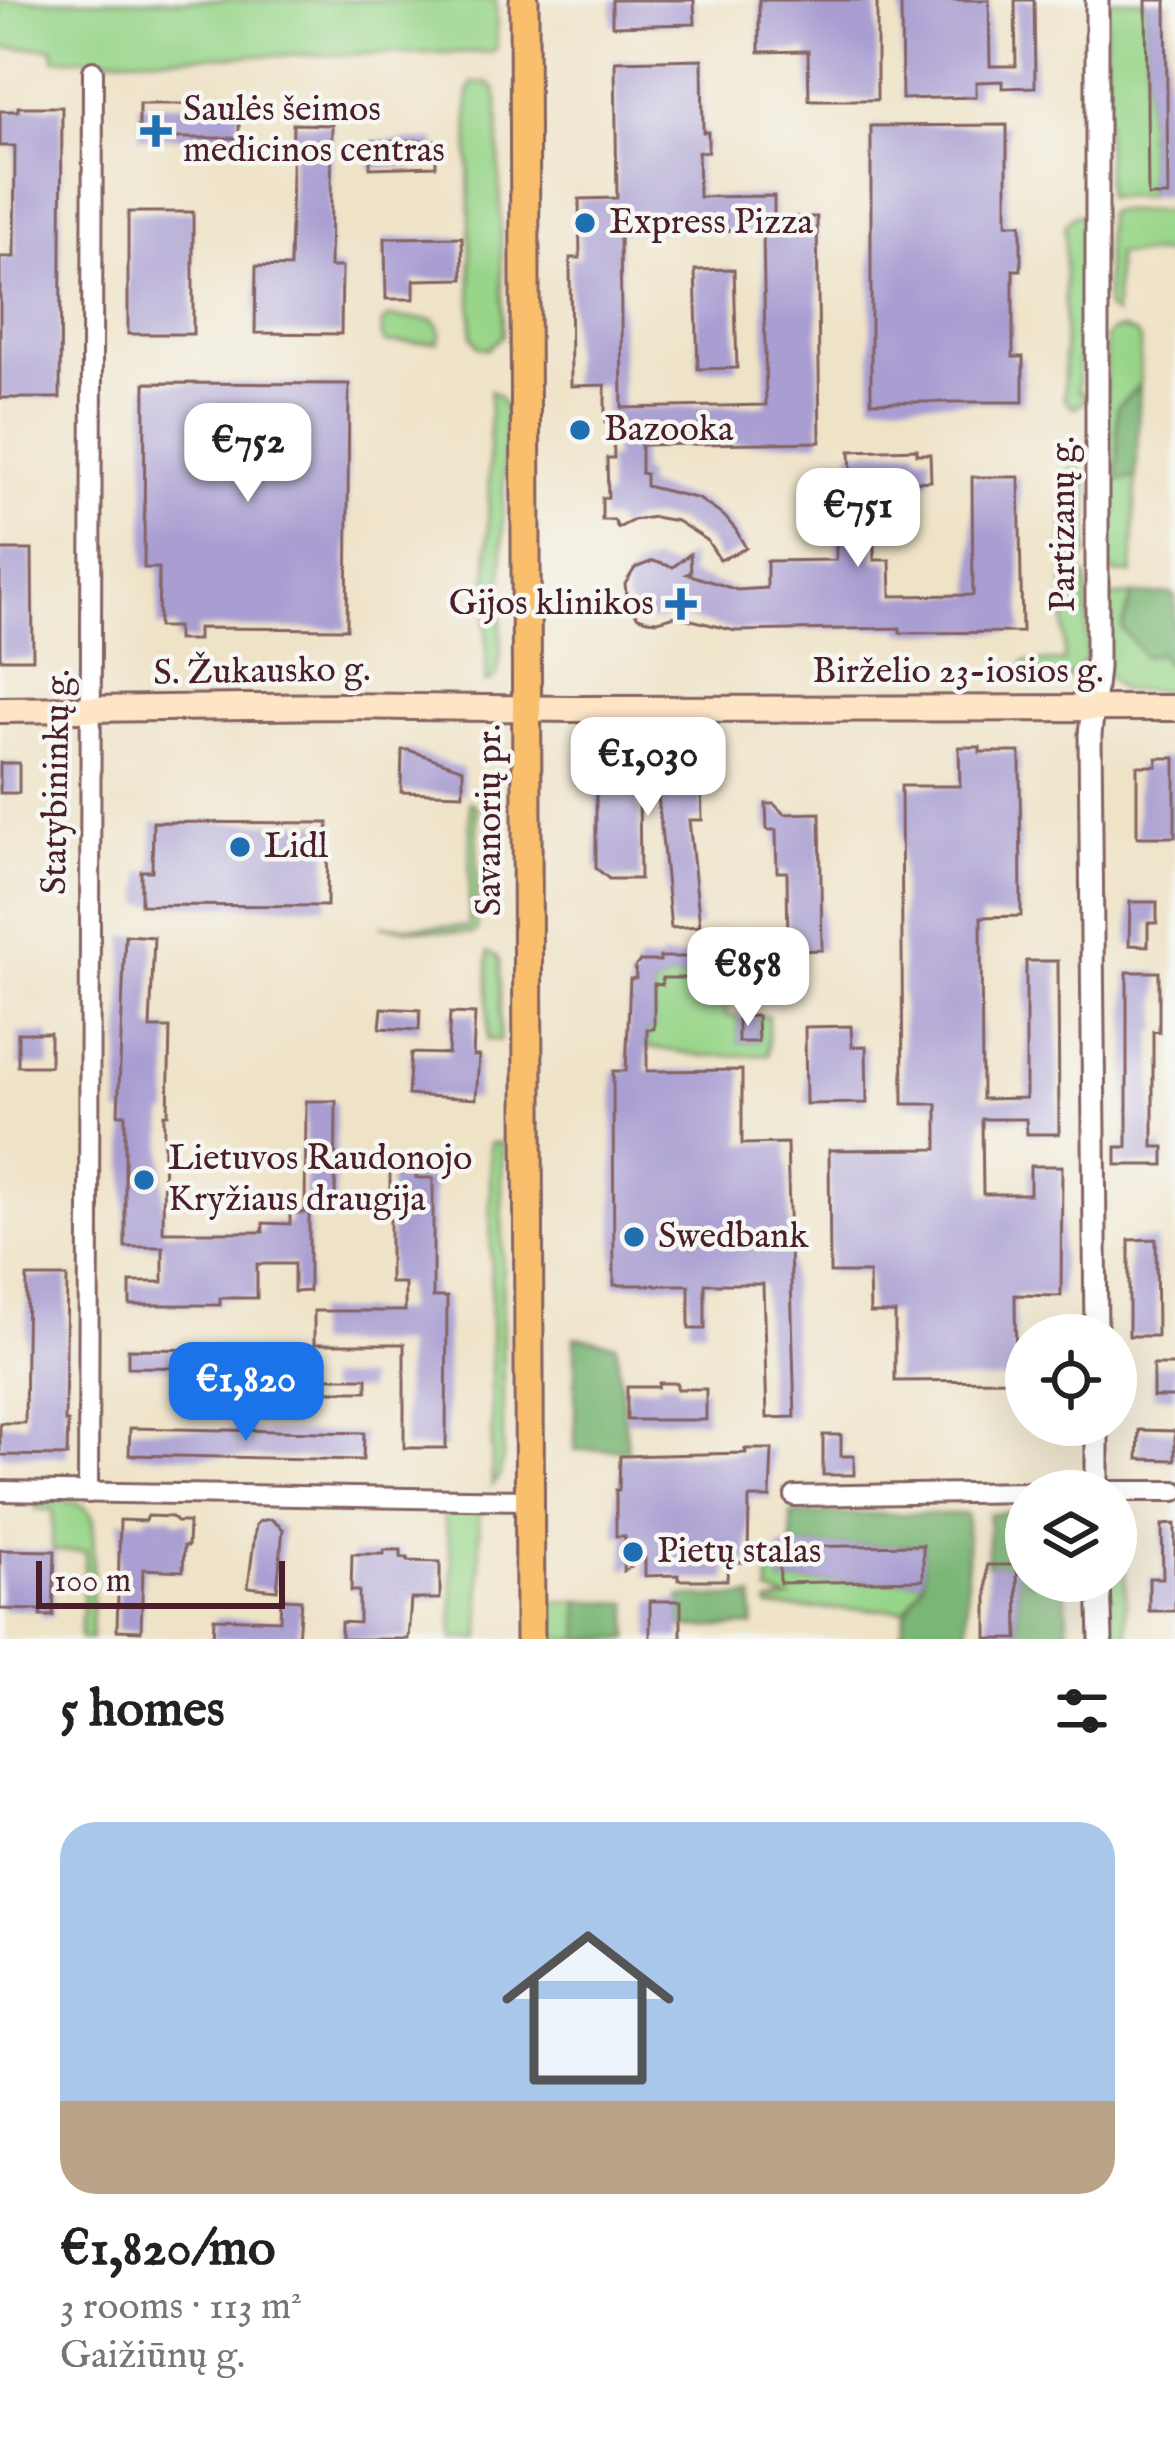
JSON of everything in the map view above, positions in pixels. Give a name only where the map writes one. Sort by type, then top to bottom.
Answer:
[{"type":"main road","name":"Savanorių pr.","points":[[524,0],[530,1639]]},
{"type":"main road","name":"Birželio 23-iosios g.","points":[[525,708],[1175,708]]},
{"type":"main road","name":"S. Žukausko g.","points":[[0,710],[525,708]]},
{"type":"street","name":"Partizanų g.","points":[[1096,1314],[1090,735],[1097,668],[1097,0]]},
{"type":"street","name":"Statybininkų g.","points":[[88,1493],[93,71]]},
{"type":"street","points":[[0,1491],[530,1500]]},
{"type":"street","points":[[1137,1491],[1175,1491]]},
{"type":"street","points":[[795,1496],[1005,1492]]},
{"type":"street","points":[[1100,1602],[1101,1639]]},
{"type":"green space","points":[[0,0],[496,0],[497,48],[491,52],[54,59],[53,48],[0,48]]},
{"type":"green space","points":[[1106,0],[1146,0],[1148,196],[1106,197]]},
{"type":"green space","points":[[473,83],[488,83],[498,99],[503,335],[488,349],[479,347],[472,336],[468,93]]},
{"type":"green space","points":[[1175,211],[1175,253],[1116,255],[1115,315],[1106,308],[1106,213]]},
{"type":"green space","points":[[1078,215],[1084,217],[1078,392],[1087,397],[1073,407],[1064,399],[1065,225]]},
{"type":"green space","points":[[389,317],[433,320],[440,330],[438,342],[385,343],[382,323]]},
{"type":"green space","points":[[1123,329],[1140,340],[1140,384],[1117,408],[1118,480],[1136,478],[1132,574],[1114,573],[1105,563],[1106,337]]},
{"type":"green space","points":[[1140,384],[1136,478],[1118,480],[1117,407]]},
{"type":"green space","points":[[490,391],[505,407],[501,653],[496,677],[486,683]]},
{"type":"green space","points":[[1075,466],[1088,474],[1087,554],[1081,562],[1065,562],[1065,473]]},
{"type":"green space","points":[[1065,572],[1087,577],[1087,658],[1067,679],[1022,681],[1024,662],[1064,661]]},
{"type":"green space","points":[[1172,594],[1175,664],[1166,664],[1159,653],[1144,657],[1122,628],[1132,595]]},
{"type":"green space","points":[[1132,595],[1122,629],[1159,653],[1166,664],[1175,664],[1175,691],[1121,690],[1109,678],[1105,668],[1106,601]]},
{"type":"green space","points":[[470,802],[477,806],[477,930],[473,934],[380,926],[469,927]]},
{"type":"green space","points":[[488,952],[500,962],[500,1040],[488,1040]]},
{"type":"green space","points":[[703,969],[729,969],[726,1016],[738,1017],[739,1042],[758,1041],[757,1016],[768,1016],[768,1055],[705,1056],[647,1047],[647,1029],[653,1029],[654,984],[661,984],[662,978],[702,978]]},
{"type":"green space","points":[[490,1143],[502,1143],[503,1454],[500,1476],[492,1485]]},
{"type":"green space","points":[[575,1337],[616,1344],[628,1449],[575,1450]]},
{"type":"green space","points":[[37,1502],[78,1504],[94,1521],[91,1639],[80,1639],[86,1551],[52,1548],[53,1510],[36,1509]]},
{"type":"green space","points":[[442,1507],[479,1509],[481,1639],[453,1639],[452,1562]]},
{"type":"green space","points":[[1005,1513],[1005,1566],[987,1565],[989,1514]]},
{"type":"green space","points":[[791,1514],[967,1514],[967,1639],[887,1639],[900,1637],[906,1610],[923,1581],[923,1545],[792,1547]]},
{"type":"green space","points":[[768,1557],[780,1557],[781,1583],[924,1580],[906,1610],[769,1608],[768,1604],[789,1599],[769,1593]]},
{"type":"green space","points":[[680,1597],[753,1597],[753,1626],[681,1628]]},
{"type":"green space","points":[[579,1601],[580,1639],[555,1639],[554,1602]]},
{"type":"green space","points":[[579,1601],[629,1603],[629,1639],[580,1639]]},
{"type":"green space","points":[[1017,1602],[1066,1602],[1068,1639],[1018,1639]]},
{"type":"green space","points":[[1108,1602],[1126,1602],[1127,1639],[1109,1639]]},
{"type":"building","points":[[612,0],[694,0],[695,24],[612,26]]},
{"type":"building","points":[[759,0],[877,0],[877,100],[809,100],[808,51],[759,52]]},
{"type":"building","points":[[901,0],[989,0],[990,66],[1016,66],[1015,0],[1034,0],[1035,87],[1002,88],[1002,81],[976,82],[976,97],[902,99]]},
{"type":"building","points":[[1146,0],[1166,0],[1168,196],[1148,196]]},
{"type":"building","points":[[702,59],[703,132],[708,132],[708,152],[698,152],[699,197],[774,196],[774,217],[817,217],[820,442],[641,445],[646,486],[699,499],[736,530],[746,548],[720,560],[707,540],[677,521],[654,517],[618,528],[614,520],[602,520],[602,498],[608,498],[607,458],[614,458],[613,423],[605,423],[605,385],[571,386],[570,258],[580,258],[579,199],[617,198],[615,61]],"holes":[[[763,230],[766,405],[622,408],[620,232]]]},
{"type":"building","points":[[139,104],[239,104],[239,138],[139,138]]},
{"type":"building","points":[[18,107],[62,107],[60,398],[0,398],[0,257],[14,257],[15,146],[0,146],[0,111],[18,111]]},
{"type":"building","points":[[293,124],[332,125],[330,267],[342,267],[341,334],[255,333],[256,266],[290,267]]},
{"type":"building","points":[[1007,125],[1007,224],[1021,224],[1021,270],[1013,270],[1013,357],[1023,357],[1023,402],[871,402],[871,126]]},
{"type":"building","points":[[436,140],[436,166],[370,168],[370,141]]},
{"type":"building","points":[[128,212],[193,212],[193,334],[128,334]]},
{"type":"building","points":[[462,237],[463,279],[414,280],[414,299],[386,299],[385,238]]},
{"type":"building","points":[[734,269],[737,368],[698,369],[695,270]]},
{"type":"building","points":[[145,383],[349,384],[347,629],[198,628],[198,640],[177,640],[177,627],[158,627],[159,568],[144,568]]},
{"type":"building","points":[[917,449],[917,454],[930,454],[931,481],[874,484],[874,560],[890,560],[891,596],[973,595],[972,477],[1019,477],[1022,632],[735,631],[676,616],[647,620],[638,617],[627,602],[625,584],[635,568],[653,561],[673,567],[690,554],[691,572],[687,574],[737,590],[767,588],[767,561],[836,560],[836,477],[851,476],[850,451]]},
{"type":"building","points":[[0,550],[32,550],[33,659],[0,659]]},
{"type":"building","points":[[678,742],[700,742],[702,820],[689,820],[700,926],[671,928],[657,786],[639,787],[640,879],[609,879],[596,868],[596,784],[578,784],[577,758],[587,749],[614,749],[618,762],[673,761]]},
{"type":"building","points":[[959,747],[1020,752],[1021,916],[981,917],[982,1099],[1026,1098],[1026,961],[1058,961],[1059,1134],[1027,1134],[1026,1119],[982,1119],[983,1194],[1030,1194],[1030,1166],[1062,1166],[1061,1296],[1015,1295],[1015,1314],[1005,1314],[1005,1380],[895,1381],[895,1313],[870,1313],[869,1273],[830,1273],[829,1150],[937,1149],[937,1104],[903,1104],[901,786],[960,786]]},
{"type":"building","points":[[402,750],[463,769],[463,794],[401,792]]},
{"type":"building","points":[[1157,758],[1175,758],[1175,837],[1137,837],[1137,766],[1157,766]]},
{"type":"building","points":[[0,763],[19,763],[19,793],[0,793]]},
{"type":"building","points":[[766,804],[774,804],[784,814],[820,813],[822,950],[788,951],[787,872],[777,872],[776,830],[767,830]]},
{"type":"building","name":"Lidl","points":[[153,822],[328,823],[327,906],[141,905],[141,871],[152,871]]},
{"type":"building","points":[[1130,902],[1157,902],[1157,923],[1148,923],[1148,946],[1129,945]]},
{"type":"building","points":[[125,935],[154,937],[150,1028],[170,1028],[163,1232],[263,1232],[263,1223],[290,1224],[290,1213],[305,1213],[306,1101],[336,1101],[335,1213],[309,1213],[309,1291],[294,1292],[294,1264],[257,1264],[257,1298],[220,1298],[220,1305],[130,1305],[130,1282],[163,1282],[163,1247],[125,1247],[125,1114],[118,1114]]},
{"type":"building","points":[[703,952],[729,952],[729,969],[703,969],[703,978],[662,978],[662,985],[654,984],[654,1029],[647,1029],[647,1071],[742,1070],[742,1144],[787,1143],[795,1417],[767,1418],[763,1284],[705,1284],[705,1329],[689,1329],[689,1285],[614,1285],[613,1071],[626,1071],[630,979],[636,978],[640,961],[703,957]]},
{"type":"building","points":[[1127,972],[1159,972],[1159,1032],[1153,1031],[1153,1147],[1164,1147],[1164,1165],[1116,1165],[1116,1147],[1127,1147]]},
{"type":"building","points":[[382,1008],[420,1010],[419,1030],[380,1028]]},
{"type":"building","points":[[450,1013],[475,1014],[476,1099],[408,1095],[411,1053],[448,1054]]},
{"type":"building","points":[[757,1016],[758,1042],[738,1042],[738,1017]]},
{"type":"building","points":[[851,1026],[852,1047],[866,1046],[867,1103],[806,1104],[805,1027]]},
{"type":"building","points":[[18,1033],[50,1033],[50,1066],[18,1066]]},
{"type":"building","points":[[390,1169],[416,1169],[416,1178],[433,1178],[433,1297],[447,1297],[446,1448],[404,1448],[404,1344],[314,1344],[314,1311],[405,1311],[405,1283],[390,1283]]},
{"type":"building","points":[[1156,1239],[1157,1336],[1137,1336],[1137,1314],[1129,1314],[1129,1240]]},
{"type":"building","points":[[27,1277],[67,1277],[67,1456],[0,1455],[0,1423],[25,1423]]},
{"type":"building","points":[[128,1349],[234,1350],[234,1368],[128,1367]]},
{"type":"building","points":[[1153,1365],[1175,1365],[1175,1397],[1153,1397]]},
{"type":"building","points":[[326,1378],[367,1378],[367,1391],[327,1391]]},
{"type":"building","points":[[659,1383],[677,1383],[677,1389],[706,1389],[706,1420],[627,1420],[627,1387],[658,1387]]},
{"type":"building","points":[[130,1428],[364,1433],[363,1460],[129,1455]]},
{"type":"building","points":[[1139,1430],[1175,1431],[1175,1460],[1138,1459]]},
{"type":"building","points":[[823,1435],[841,1435],[841,1456],[854,1456],[854,1475],[823,1475]]},
{"type":"building","points":[[745,1449],[772,1449],[770,1498],[749,1498],[748,1562],[728,1562],[727,1580],[645,1576],[645,1559],[623,1571],[625,1536],[616,1536],[620,1456],[746,1453]]},
{"type":"building","points":[[148,1516],[189,1522],[183,1571],[143,1569],[141,1631],[117,1630],[120,1520],[145,1521]]},
{"type":"building","points":[[271,1519],[283,1529],[277,1590],[248,1587],[256,1525]]},
{"type":"building","points":[[1175,1524],[1175,1611],[1149,1611],[1149,1578],[1163,1578],[1162,1525]]},
{"type":"building","points":[[923,1545],[923,1580],[780,1583],[779,1547]]},
{"type":"building","points":[[0,1550],[55,1551],[53,1616],[41,1616],[41,1610],[0,1609]]},
{"type":"building","points":[[384,1550],[401,1550],[401,1558],[408,1561],[440,1562],[440,1599],[411,1599],[408,1639],[341,1639],[341,1622],[359,1623],[359,1591],[351,1591],[352,1554],[384,1554]]},
{"type":"building","points":[[987,1565],[1005,1565],[1005,1602],[1018,1602],[1018,1639],[987,1639]]},
{"type":"building","points":[[281,1599],[301,1600],[298,1639],[213,1639],[214,1618],[280,1620]]},
{"type":"building","points":[[650,1601],[681,1601],[681,1639],[650,1639]]},
{"type":"place","name":"Saulės šeimos medicinos centras","points":[[156,131]]},
{"type":"place","name":"Express Pizza","points":[[585,223]]},
{"type":"place","name":"Bazooka","points":[[580,430]]},
{"type":"place","name":"Gijos klinikos","points":[[681,604]]},
{"type":"place","name":"Lidl","points":[[240,847]]},
{"type":"place","name":"Lietuvos Raudonojo Kryžiaus draugija","points":[[144,1180]]},
{"type":"place","name":"Swedbank","points":[[634,1237]]},
{"type":"place","name":"Pietų stalas","points":[[633,1552]]}]
